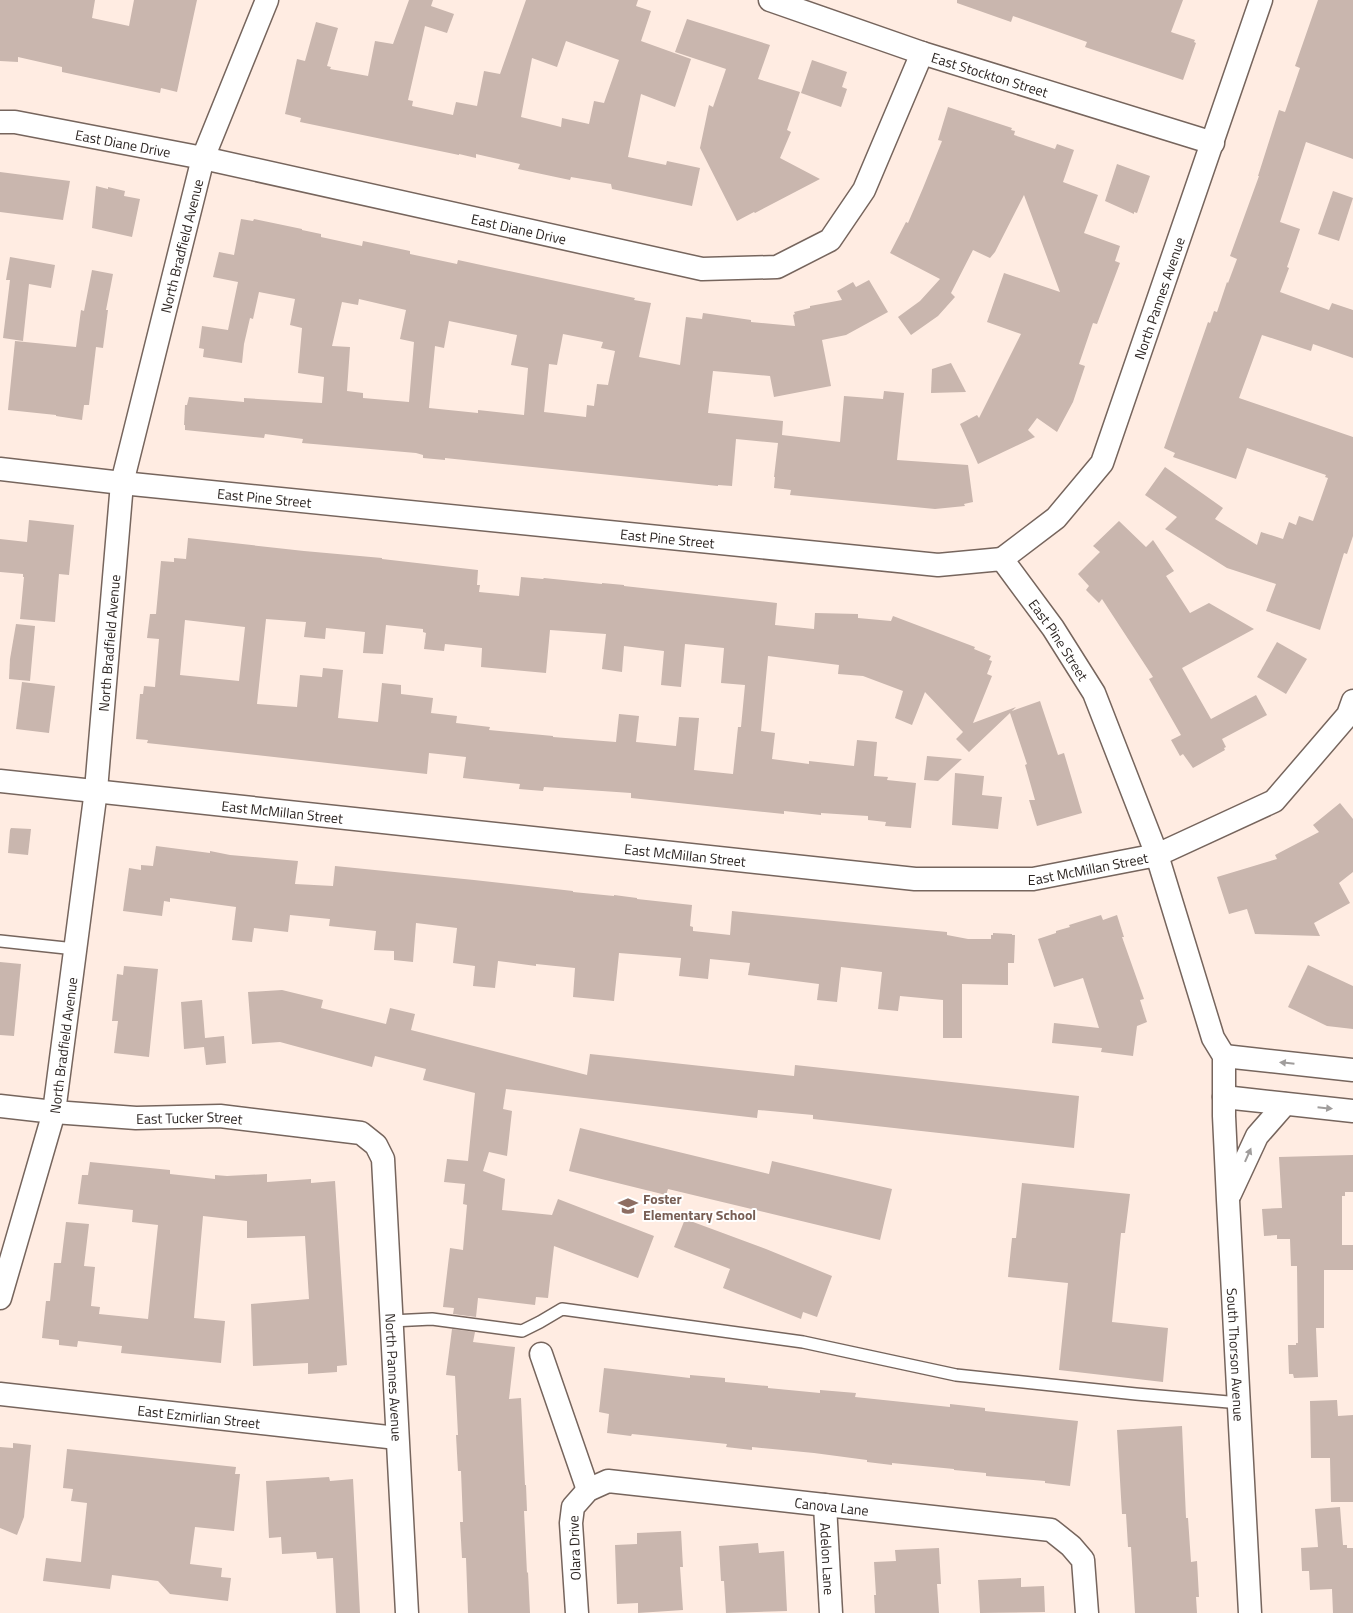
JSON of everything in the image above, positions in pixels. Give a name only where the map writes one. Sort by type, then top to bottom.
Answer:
[{"type":"street","name":"North Bradfield Avenue","points":[[0,1298],[54,1112],[96,790],[122,483],[203,158],[267,0]]},
{"type":"street","name":"East Stockton Street","points":[[770,0],[922,53],[1213,143]]},
{"type":"street","name":"North Pannes Avenue","points":[[1002,559],[1056,518],[1102,463],[1213,143],[1260,0]]},
{"type":"street","name":"East Diane Drive","points":[[0,122],[15,122],[203,158],[702,269],[777,267],[830,240],[864,190],[922,53]]},
{"type":"street","name":"East Pine Street","points":[[0,469],[122,483],[938,565],[1002,559],[1053,628],[1094,693],[1157,855]]},
{"type":"street","points":[[1157,855],[1274,801],[1348,715],[1353,701]]},
{"type":"street","name":"East McMillan Street","points":[[0,781],[916,879],[1033,879],[1157,855],[1213,1038],[1224,1056],[1224,1097]]},
{"type":"street","points":[[1224,1056],[1353,1070]]},
{"type":"street","points":[[1224,1097],[1353,1111]]},
{"type":"street","name":"South Thorson Avenue","points":[[1224,1097],[1250,1613]]},
{"type":"street","points":[[1228,1200],[1257,1136],[1285,1104]]},
{"type":"street","name":"East Tucker Street","points":[[0,1106],[136,1118],[220,1116],[361,1134],[376,1145]]},
{"type":"street","name":"North Pannes Avenue","points":[[376,1145],[383,1159],[407,1613]]},
{"type":"street","points":[[541,1354],[588,1490]]},
{"type":"street","name":"East Ezmirlian Street","points":[[0,1394],[397,1438]]},
{"type":"street","name":"Canova Lane","points":[[588,1490],[608,1481],[1051,1530],[1071,1546],[1083,1560],[1087,1613]]},
{"type":"street","name":"Olara Drive","points":[[577,1613],[571,1523],[572,1508],[588,1490]]},
{"type":"street","name":"Adelon Lane","points":[[825,1505],[831,1613]]},
{"type":"lane","points":[[0,941],[75,949]]},
{"type":"lane","points":[[391,1321],[432,1319],[522,1331],[562,1309],[803,1342],[956,1375],[1136,1394],[1240,1402]]},
{"type":"building","points":[[0,0],[95,0],[92,18],[129,26],[134,0],[197,0],[177,92],[161,88],[160,93],[62,72],[62,67],[18,57],[18,62],[0,61]]},
{"type":"building","points":[[409,0],[433,0],[431,6],[454,14],[447,33],[425,26],[408,100],[413,101],[412,106],[453,115],[456,102],[477,106],[484,71],[500,74],[526,0],[638,0],[636,6],[651,11],[641,41],[691,59],[675,107],[641,94],[628,157],[666,165],[667,161],[700,168],[692,206],[612,189],[611,184],[571,177],[570,180],[518,169],[520,164],[476,154],[476,158],[459,155],[300,122],[301,118],[285,114],[297,59],[305,61],[316,22],[338,28],[327,66],[331,67],[330,69],[368,76],[375,41],[393,44]],"holes":[[[566,41],[619,60],[604,103],[594,101],[589,124],[562,118],[561,127],[521,117],[532,58],[557,67]]]},
{"type":"building","points":[[957,0],[1183,0],[1171,32],[1195,40],[1194,42],[1196,43],[1183,80],[1085,47],[1087,42],[1013,16],[1011,22],[957,3]]},
{"type":"building","points":[[1318,0],[1353,0],[1353,159],[1306,142],[1280,222],[1300,229],[1280,292],[1329,310],[1332,303],[1353,310],[1353,358],[1313,344],[1311,351],[1262,335],[1239,398],[1353,437],[1353,536],[1347,554],[1344,553],[1320,630],[1266,611],[1276,584],[1227,568],[1165,529],[1177,517],[1145,495],[1165,467],[1223,508],[1215,519],[1257,545],[1261,532],[1283,539],[1289,522],[1296,525],[1299,516],[1313,521],[1328,478],[1325,477],[1326,475],[1247,448],[1236,479],[1173,457],[1175,453],[1164,448],[1208,322],[1210,323],[1214,311],[1217,312],[1237,259],[1230,256],[1259,176],[1279,110],[1285,112],[1300,68],[1295,66]]},
{"type":"building","points":[[687,19],[770,45],[758,79],[800,92],[787,130],[791,132],[780,158],[820,179],[737,221],[700,148],[709,105],[713,107],[726,69],[675,52]]},
{"type":"building","points":[[812,60],[847,72],[842,87],[847,89],[841,107],[801,93]]},
{"type":"building","points":[[948,107],[1012,128],[1011,130],[1015,131],[1014,135],[1055,149],[1057,144],[1074,150],[1063,182],[1098,195],[1084,233],[1120,246],[1115,261],[1120,263],[1097,324],[1093,323],[1079,364],[1085,366],[1073,402],[1057,432],[1037,418],[1028,430],[1035,437],[978,464],[960,424],[977,415],[979,418],[1021,334],[987,322],[1004,273],[1060,292],[1024,195],[995,252],[990,258],[973,250],[951,293],[955,297],[938,316],[911,335],[898,317],[920,301],[940,279],[890,253],[906,222],[908,223],[942,141],[938,140]]},
{"type":"building","points":[[1117,164],[1150,176],[1137,213],[1134,212],[1134,214],[1105,201]]},
{"type":"building","points":[[0,172],[70,181],[63,220],[0,212]]},
{"type":"building","points":[[96,186],[125,191],[124,196],[140,199],[132,237],[92,228]]},
{"type":"building","points":[[1333,191],[1353,198],[1339,241],[1318,234]]},
{"type":"building","points":[[241,219],[253,221],[254,219],[302,229],[321,234],[321,237],[362,246],[363,241],[457,264],[458,260],[635,298],[634,300],[651,303],[639,357],[680,365],[686,317],[702,319],[703,313],[751,320],[751,322],[795,326],[794,312],[810,308],[810,306],[842,300],[837,291],[853,282],[856,287],[869,280],[888,312],[846,335],[822,340],[831,386],[774,397],[770,376],[713,371],[708,413],[783,421],[782,435],[840,442],[844,396],[883,399],[884,391],[904,393],[897,460],[968,465],[973,502],[964,504],[965,506],[935,509],[790,495],[791,490],[774,488],[778,443],[736,439],[732,486],[718,486],[445,458],[445,460],[423,458],[423,455],[416,453],[302,443],[303,439],[265,434],[264,438],[185,430],[185,405],[187,405],[189,397],[244,402],[244,398],[322,403],[324,377],[298,373],[302,328],[290,325],[295,299],[259,292],[253,319],[250,318],[242,363],[203,357],[204,349],[199,348],[202,326],[228,330],[238,282],[213,277],[219,252],[234,255]],"holes":[[[359,299],[406,310],[400,339],[414,342],[409,402],[363,398],[363,393],[347,391],[350,347],[332,346],[342,302],[358,305]],[[449,321],[517,335],[511,365],[528,368],[524,415],[478,410],[478,413],[429,408],[435,346],[444,348]],[[563,334],[603,342],[601,348],[615,351],[608,385],[597,384],[594,406],[587,405],[586,417],[544,412],[549,364],[557,365]]]},
{"type":"building","points":[[10,257],[55,265],[51,288],[29,284],[23,341],[3,338],[10,280],[6,280]]},
{"type":"building","points":[[92,270],[113,274],[106,310],[108,310],[103,348],[96,347],[89,405],[84,405],[82,420],[8,410],[15,341],[76,347],[81,310],[84,311]]},
{"type":"building","points":[[951,363],[966,392],[931,393],[932,369]]},
{"type":"building","points":[[29,520],[74,525],[69,575],[59,574],[55,622],[20,619],[23,574],[0,572],[0,539],[27,542]]},
{"type":"building","points":[[1119,521],[1146,547],[1153,540],[1174,571],[1166,576],[1190,613],[1209,603],[1254,629],[1182,668],[1211,719],[1256,695],[1267,715],[1222,739],[1226,747],[1224,748],[1225,750],[1193,768],[1183,754],[1180,756],[1171,740],[1181,735],[1149,679],[1153,677],[1102,599],[1099,603],[1086,590],[1089,586],[1078,574],[1100,552],[1093,546]]},
{"type":"building","points":[[188,538],[478,570],[477,585],[480,585],[479,592],[519,596],[521,577],[624,585],[777,603],[775,625],[814,629],[815,613],[858,614],[858,618],[891,621],[893,616],[975,647],[974,649],[991,656],[989,660],[992,661],[987,674],[992,676],[973,723],[1016,707],[1012,711],[1040,701],[1058,755],[1064,753],[1082,813],[1037,826],[1029,800],[1035,800],[1025,765],[1027,764],[1010,713],[969,752],[956,739],[963,732],[925,692],[912,725],[895,718],[903,691],[863,676],[838,674],[839,665],[768,656],[761,731],[775,733],[772,759],[809,764],[809,761],[854,766],[857,740],[877,742],[874,776],[888,777],[887,780],[916,783],[911,828],[885,826],[886,822],[868,820],[868,816],[821,813],[821,815],[784,811],[784,814],[631,798],[631,793],[544,787],[543,791],[519,789],[520,784],[463,778],[466,757],[429,753],[427,774],[147,743],[148,740],[136,739],[140,694],[143,694],[144,686],[155,687],[159,639],[147,638],[150,614],[156,614],[161,561],[174,562],[174,558],[186,559]],"holes":[[[266,619],[306,622],[304,637],[325,639],[326,628],[365,632],[363,653],[383,654],[386,625],[423,629],[423,632],[426,633],[424,649],[444,651],[445,644],[482,648],[481,667],[546,673],[550,630],[606,634],[602,669],[622,672],[624,646],[664,651],[661,685],[681,687],[685,644],[724,648],[721,683],[745,685],[741,727],[738,727],[733,774],[694,770],[699,718],[679,717],[676,746],[636,742],[639,716],[619,714],[616,742],[489,730],[490,727],[456,723],[457,716],[431,713],[433,698],[401,694],[401,685],[382,683],[378,722],[338,718],[343,670],[323,668],[322,677],[300,675],[297,707],[257,704]],[[185,620],[245,627],[239,681],[180,675]]]},
{"type":"building","points":[[16,624],[35,626],[30,681],[9,679],[10,659]]},
{"type":"building","points":[[1277,642],[1307,659],[1286,694],[1257,677]]},
{"type":"building","points":[[22,682],[55,686],[49,733],[16,729]]},
{"type":"building","points":[[927,756],[962,759],[938,781],[924,780]]},
{"type":"building","points":[[955,773],[984,776],[982,795],[1002,797],[998,829],[952,825]]},
{"type":"building","points":[[1340,803],[1353,819],[1353,872],[1339,883],[1350,903],[1314,923],[1320,936],[1255,934],[1247,909],[1229,914],[1217,877],[1277,859],[1275,855],[1319,832],[1313,825]]},
{"type":"building","points":[[11,828],[31,829],[28,855],[8,853]]},
{"type":"building","points":[[156,846],[298,861],[295,884],[333,886],[335,866],[692,905],[690,926],[693,927],[693,931],[730,935],[732,911],[947,932],[947,935],[968,939],[991,939],[993,933],[1012,934],[1015,935],[1014,963],[1008,963],[1008,985],[962,984],[962,1038],[943,1038],[943,1000],[900,996],[898,1011],[878,1009],[882,972],[841,967],[837,1002],[817,1000],[819,984],[748,975],[750,963],[710,959],[708,979],[679,976],[681,958],[619,953],[614,1001],[573,997],[575,968],[536,964],[536,966],[498,961],[495,988],[473,986],[475,966],[453,963],[457,928],[416,923],[413,962],[394,960],[394,951],[374,950],[376,931],[329,926],[330,919],[290,915],[288,932],[254,928],[252,942],[232,940],[236,907],[170,898],[170,902],[164,901],[162,916],[123,911],[129,868],[141,870],[141,865],[153,866]]},
{"type":"building","points":[[1101,915],[1103,920],[1117,915],[1124,937],[1122,937],[1144,999],[1140,1000],[1147,1022],[1137,1026],[1133,1056],[1101,1052],[1102,1048],[1052,1043],[1054,1023],[1099,1028],[1083,978],[1054,987],[1038,939],[1070,927],[1069,925]]},
{"type":"building","points":[[0,962],[21,964],[14,1036],[0,1035]]},
{"type":"building","points":[[1308,965],[1353,986],[1353,1029],[1327,1026],[1288,1007]]},
{"type":"building","points":[[124,966],[158,969],[149,1057],[114,1053],[118,1021],[112,1021],[117,974],[123,975]]},
{"type":"building","points":[[282,990],[323,1000],[321,1008],[386,1024],[390,1008],[415,1014],[411,1030],[587,1075],[590,1054],[794,1076],[795,1065],[1079,1096],[1074,1148],[813,1119],[813,1115],[758,1110],[757,1118],[506,1089],[503,1109],[512,1111],[507,1156],[489,1152],[483,1171],[505,1179],[502,1210],[552,1215],[558,1199],[654,1236],[638,1278],[554,1246],[548,1298],[536,1297],[535,1305],[478,1298],[476,1317],[453,1314],[454,1308],[443,1307],[450,1248],[463,1250],[467,1205],[463,1204],[465,1184],[444,1182],[447,1159],[468,1161],[475,1093],[423,1080],[426,1069],[375,1056],[372,1067],[280,1042],[252,1044],[248,992]]},
{"type":"building","points":[[202,1000],[205,1038],[224,1036],[226,1063],[206,1065],[204,1047],[184,1049],[181,1002]]},
{"type":"building","points":[[580,1128],[769,1174],[772,1161],[892,1189],[880,1240],[668,1189],[666,1195],[569,1171]]},
{"type":"building","points":[[1353,1155],[1353,1192],[1345,1192],[1345,1196],[1342,1196],[1342,1245],[1353,1245],[1353,1270],[1324,1270],[1324,1328],[1316,1328],[1318,1377],[1294,1378],[1293,1374],[1289,1374],[1288,1345],[1296,1345],[1298,1343],[1297,1266],[1291,1266],[1290,1239],[1277,1239],[1277,1235],[1264,1236],[1262,1209],[1282,1208],[1279,1157]]},
{"type":"building","points":[[90,1162],[170,1170],[170,1174],[215,1179],[215,1175],[267,1174],[267,1182],[311,1179],[311,1183],[335,1181],[347,1365],[337,1366],[337,1372],[308,1374],[308,1363],[253,1366],[251,1304],[309,1299],[305,1236],[247,1238],[247,1221],[203,1216],[194,1318],[225,1321],[221,1363],[121,1353],[122,1346],[78,1341],[77,1347],[59,1345],[59,1340],[42,1338],[46,1301],[50,1301],[54,1263],[61,1263],[66,1222],[89,1224],[84,1266],[95,1267],[91,1306],[100,1307],[99,1314],[148,1319],[158,1225],[132,1222],[133,1210],[78,1204],[82,1175],[88,1175]]},
{"type":"building","points":[[1022,1183],[1130,1194],[1125,1233],[1121,1233],[1112,1322],[1168,1328],[1163,1382],[1059,1370],[1068,1283],[1008,1277],[1012,1238],[1016,1238]]},
{"type":"building","points":[[685,1219],[832,1276],[817,1317],[803,1312],[801,1319],[723,1288],[730,1269],[674,1247]]},
{"type":"building","points":[[452,1329],[475,1332],[473,1342],[515,1347],[509,1399],[521,1398],[527,1511],[524,1511],[530,1613],[468,1613],[466,1558],[462,1558],[460,1522],[463,1522],[461,1471],[458,1471],[456,1435],[458,1435],[455,1376],[446,1375]]},
{"type":"building","points":[[604,1368],[690,1378],[690,1375],[725,1378],[725,1382],[768,1386],[768,1388],[820,1393],[820,1390],[856,1393],[855,1397],[950,1407],[950,1404],[985,1408],[985,1411],[1078,1421],[1070,1486],[1045,1483],[1045,1481],[986,1476],[986,1473],[954,1469],[892,1463],[892,1465],[814,1453],[752,1447],[752,1450],[726,1447],[727,1444],[607,1433],[609,1414],[599,1412]]},
{"type":"building","points":[[1337,1400],[1338,1416],[1353,1415],[1353,1502],[1331,1502],[1330,1458],[1311,1458],[1310,1401]]},
{"type":"building","points":[[1182,1426],[1186,1518],[1188,1518],[1191,1562],[1197,1561],[1199,1597],[1196,1597],[1197,1613],[1135,1613],[1131,1547],[1128,1547],[1126,1514],[1122,1514],[1117,1430]]},
{"type":"building","points":[[13,1443],[31,1445],[24,1517],[17,1535],[0,1528],[0,1447],[13,1448]]},
{"type":"building","points":[[67,1449],[236,1467],[235,1474],[240,1474],[234,1531],[195,1527],[190,1564],[222,1568],[221,1577],[231,1578],[228,1601],[170,1594],[158,1581],[112,1575],[110,1589],[43,1581],[46,1558],[81,1562],[87,1503],[71,1501],[73,1489],[63,1488]]},
{"type":"building","points":[[329,1477],[330,1481],[353,1479],[360,1613],[336,1613],[333,1558],[317,1559],[316,1552],[282,1554],[281,1537],[269,1538],[266,1481]]},
{"type":"building","points":[[1340,1507],[1343,1545],[1347,1545],[1347,1548],[1353,1548],[1353,1613],[1333,1613],[1332,1589],[1310,1590],[1309,1571],[1302,1571],[1301,1548],[1318,1547],[1315,1509]]},
{"type":"building","points":[[681,1531],[683,1567],[680,1567],[683,1610],[638,1613],[638,1603],[617,1604],[615,1545],[637,1544],[637,1533]]},
{"type":"building","points":[[758,1543],[759,1553],[784,1551],[787,1611],[726,1613],[724,1581],[721,1581],[719,1546]]},
{"type":"building","points":[[939,1548],[941,1584],[937,1584],[939,1613],[875,1613],[874,1562],[896,1561],[895,1550]]},
{"type":"building","points":[[1021,1578],[1021,1587],[1044,1586],[1045,1612],[980,1613],[978,1580]]},
{"type":"place","name":"Foster Elementary School","points":[[628,1206]]}]
